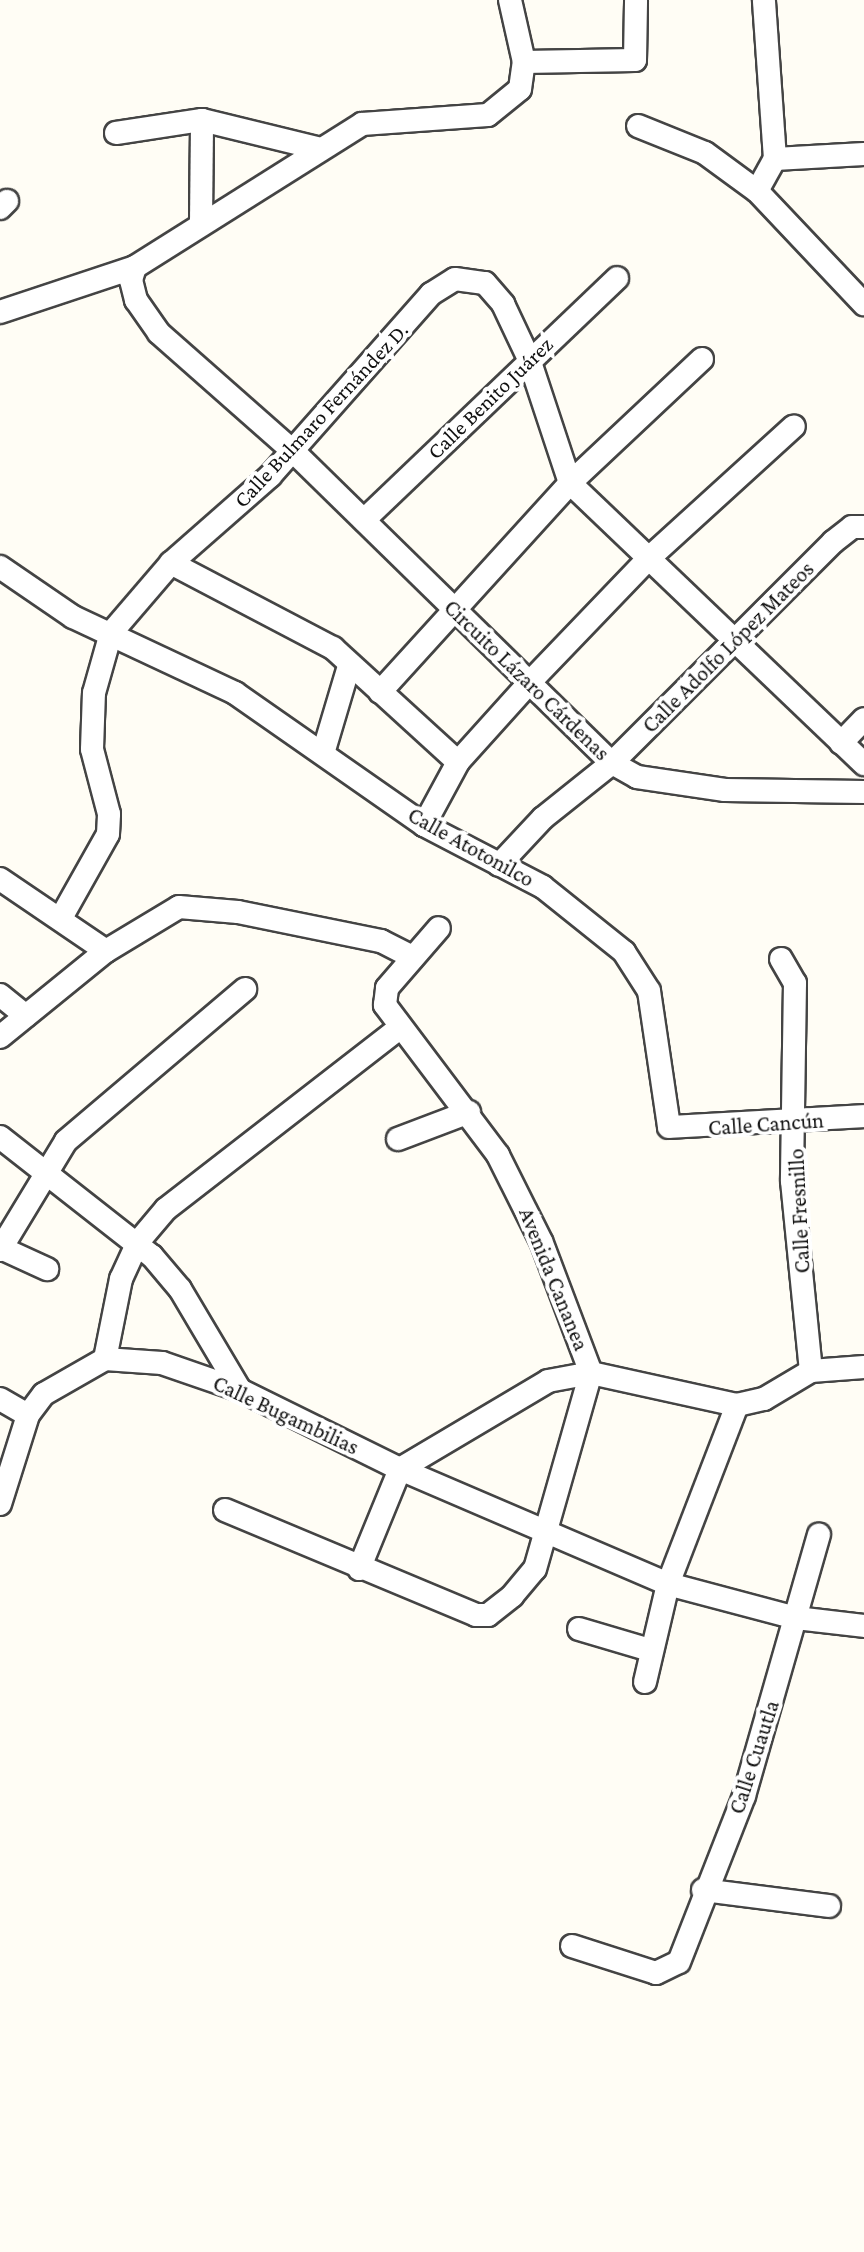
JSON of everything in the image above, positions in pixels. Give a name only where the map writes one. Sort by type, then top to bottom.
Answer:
[{"type":"street","points":[[0,312],[135,267],[201,221],[317,148],[362,124],[488,115],[520,89],[524,62],[510,0]]},
{"type":"street","points":[[524,62],[635,60],[636,0]]},
{"type":"street","points":[[757,191],[775,159],[764,0]]},
{"type":"street","points":[[116,133],[202,120],[317,148]]},
{"type":"street","points":[[201,221],[202,120]]},
{"type":"street","points":[[638,126],[705,153],[757,191],[864,304]]},
{"type":"street","points":[[775,159],[864,154]]},
{"type":"street","name":"Circuito Lázaro Cárdenas","points":[[135,267],[131,280],[136,300],[159,333],[293,451],[612,763],[637,777],[725,790],[864,792]]},
{"type":"street","name":"Calle Bulmaro Fernández D.","points":[[111,633],[171,563],[293,451],[431,294],[471,276],[503,304],[529,359]]},
{"type":"street","name":"Calle Benito Juárez","points":[[364,520],[617,278]]},
{"type":"street","points":[[529,359],[570,483],[864,764]]},
{"type":"street","points":[[380,692],[451,608],[570,483],[702,359]]},
{"type":"street","points":[[424,825],[458,762],[530,682],[648,559],[794,426]]},
{"type":"street","name":"Calle Adolfo López Mateos","points":[[499,865],[543,818],[612,763],[733,640],[858,527]]},
{"type":"street","points":[[171,563],[314,635],[458,762]]},
{"type":"street","name":"Calle Atotonilco","points":[[0,567],[73,617],[235,693],[324,750],[424,825],[543,887],[640,968],[649,991],[669,1127]]},
{"type":"street","points":[[62,916],[108,834],[109,814],[92,749],[94,693],[111,633]]},
{"type":"street","points":[[324,750],[349,666]]},
{"type":"street","points":[[841,743],[864,719]]},
{"type":"street","points":[[0,879],[62,916],[106,951]]},
{"type":"street","points":[[0,1037],[106,951],[179,907],[193,906],[381,941],[413,957],[439,928]]},
{"type":"street","name":"Avenida Cananea","points":[[359,1569],[461,1611],[488,1615],[535,1569],[591,1373],[523,1201],[469,1112],[399,1028],[385,1005],[387,988],[413,957]]},
{"type":"street","name":"Calle Fresnillo","points":[[781,959],[795,983],[796,1123],[792,1181],[811,1371]]},
{"type":"street","points":[[47,1269],[1,1249],[43,1172],[115,1095],[245,989]]},
{"type":"street","points":[[0,995],[26,1016]]},
{"type":"street","points":[[0,1504],[28,1415],[60,1381],[105,1359],[121,1279],[138,1242],[166,1209],[399,1028]]},
{"type":"street","points":[[398,1139],[469,1112]]},
{"type":"street","name":"Calle Cancún","points":[[669,1127],[796,1123],[864,1116]]},
{"type":"street","points":[[0,1137],[138,1242],[180,1289],[240,1390]]},
{"type":"street","name":"Calle Bugambilias","points":[[105,1359],[162,1363],[240,1390],[400,1469],[668,1584],[796,1618],[864,1626]]},
{"type":"street","points":[[225,1510],[359,1569],[400,1469],[548,1381],[591,1373],[737,1405],[764,1399],[811,1371],[864,1367]]},
{"type":"street","points":[[0,1399],[28,1415]]},
{"type":"street","points":[[645,1682],[650,1650],[668,1584],[737,1405]]},
{"type":"street","name":"Calle Cuautla","points":[[572,1946],[656,1973],[670,1969],[687,1947],[703,1890],[744,1796],[819,1535]]},
{"type":"street","points":[[579,1629],[650,1650]]},
{"type":"street","points":[[703,1890],[829,1906]]}]
